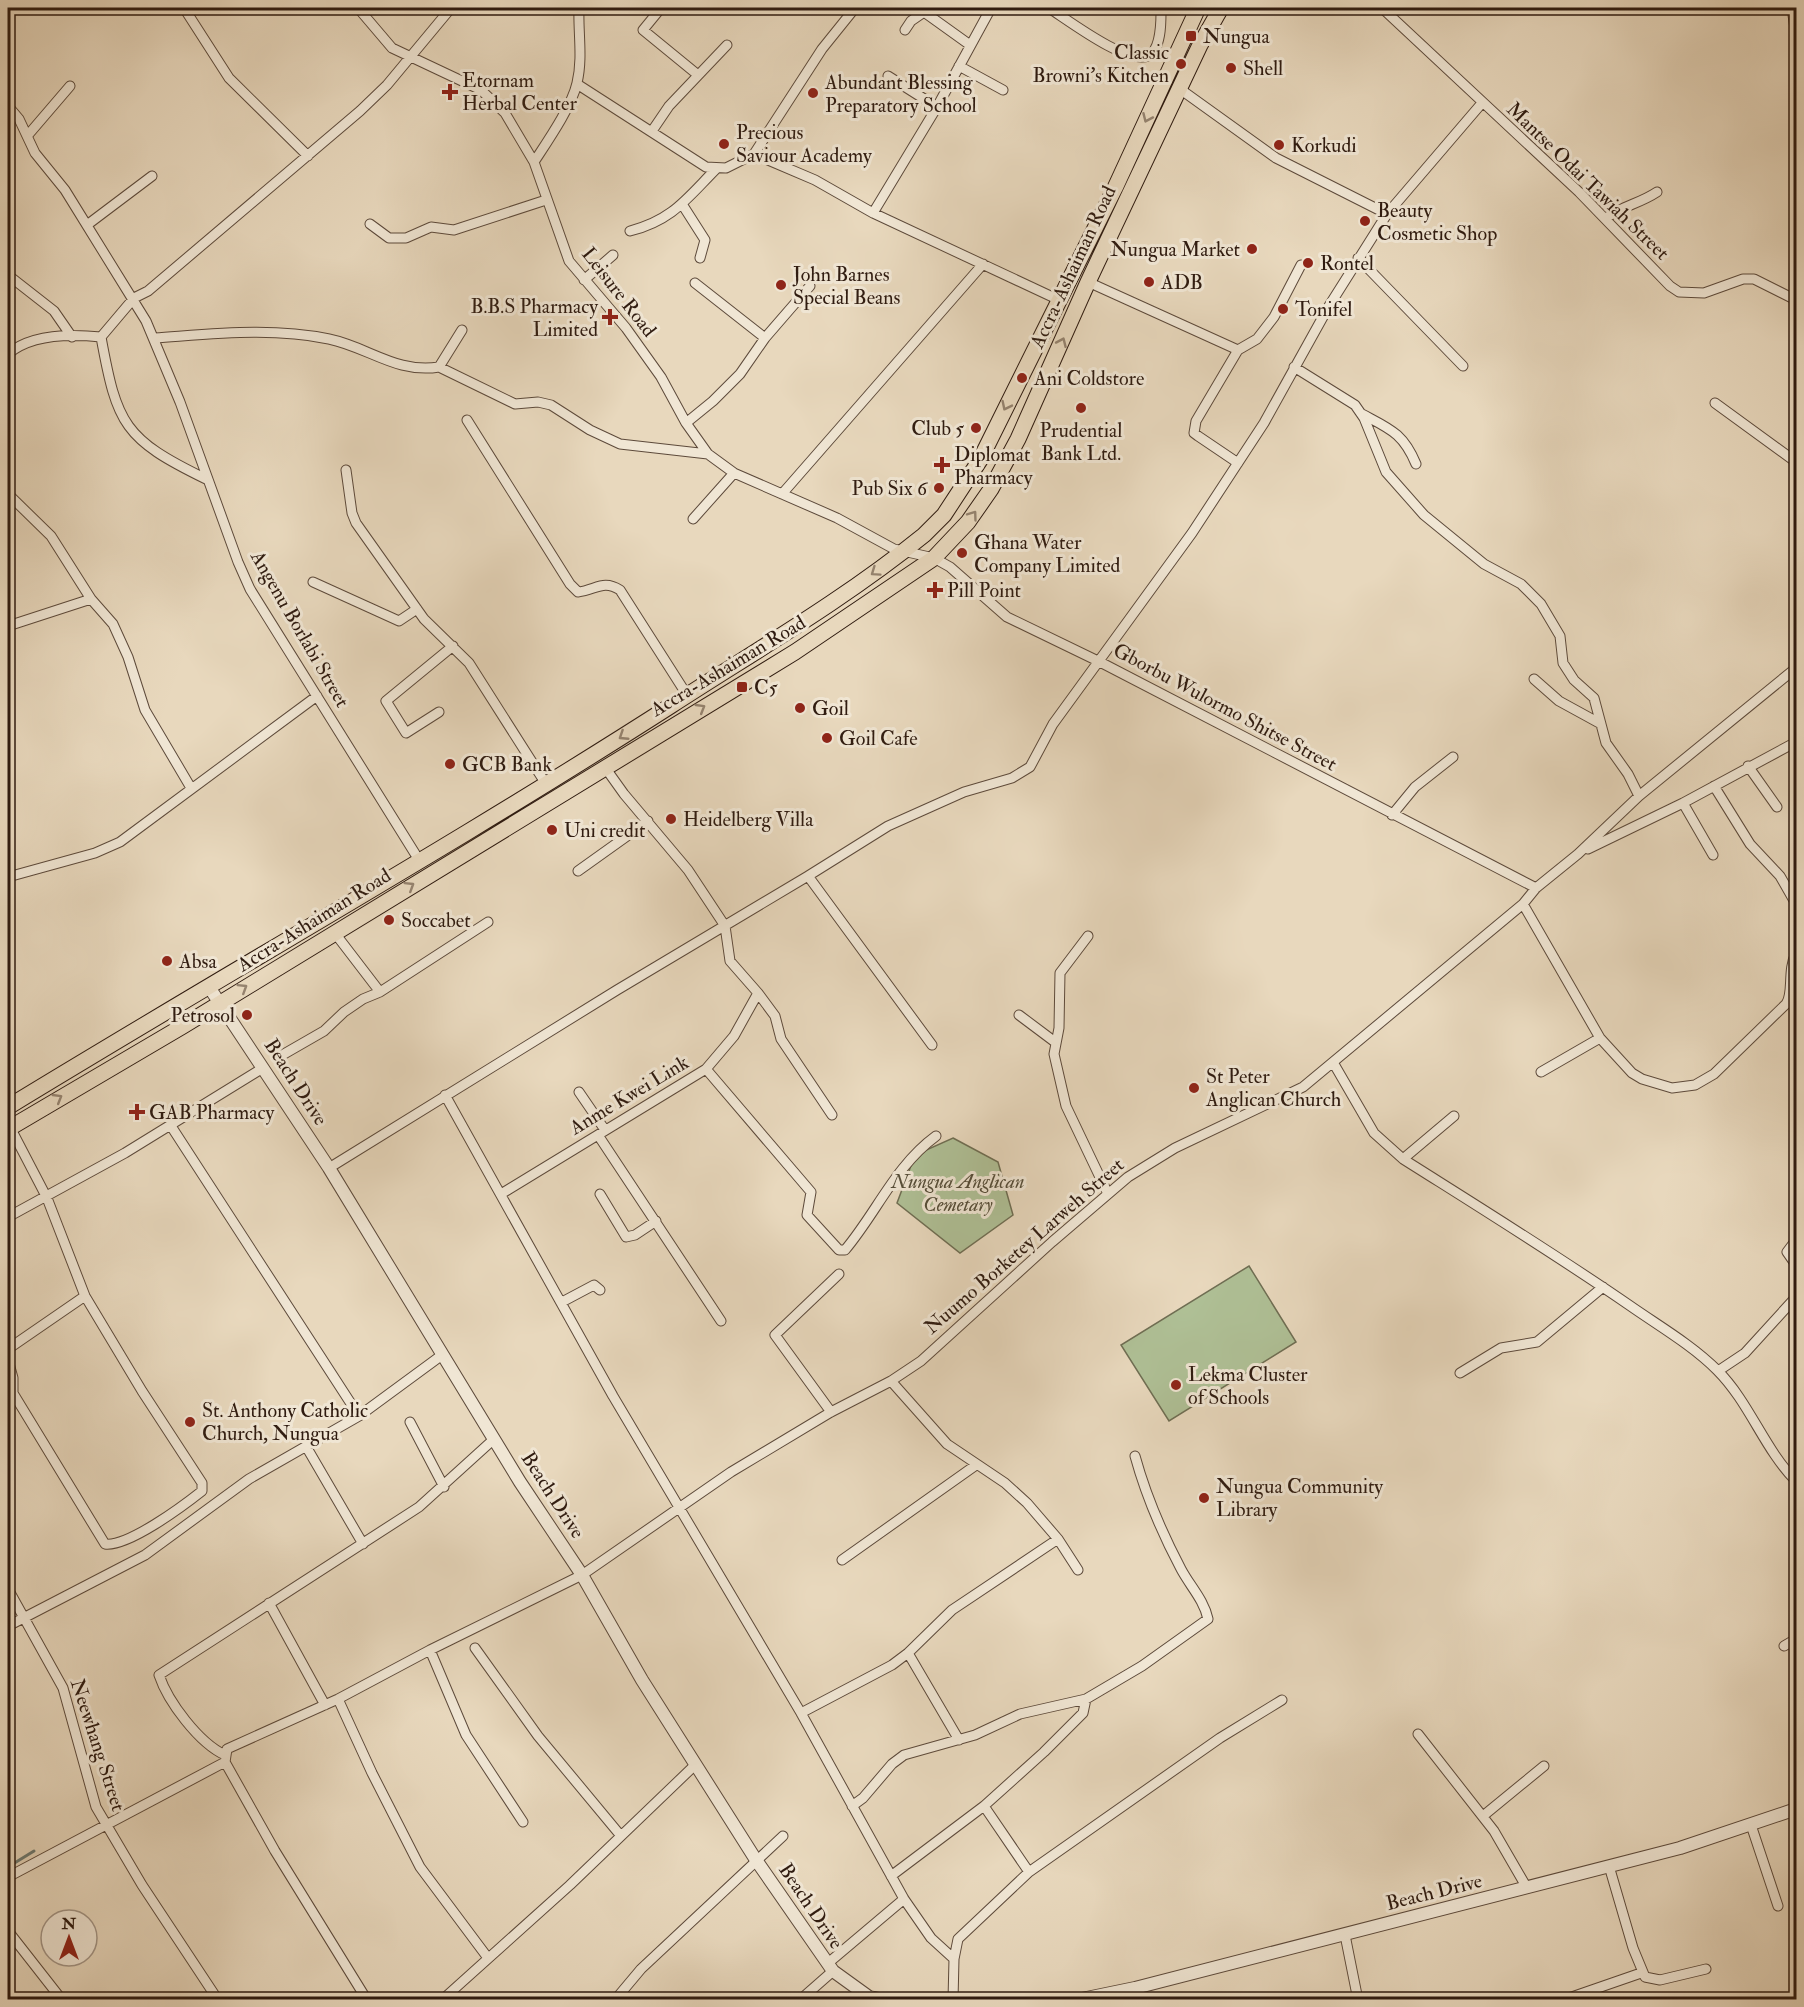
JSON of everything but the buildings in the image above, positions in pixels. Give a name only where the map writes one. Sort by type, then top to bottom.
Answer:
[{"type":"main road","name":"Accra-Ashaiman Road","points":[[8,1107],[116,1039],[209,987],[546,784],[783,636],[903,553],[944,515],[980,460],[1115,188],[1198,8]]},
{"type":"main road","name":"Accra-Ashaiman Road","points":[[9,1128],[220,1003],[604,766],[795,652],[934,558],[968,522],[991,489],[1018,439],[1088,282],[1180,89],[1214,10]]},
{"type":"street","points":[[184,8],[229,78],[308,156]]},
{"type":"street","name":"Leisure Road","points":[[358,8],[392,48],[481,90],[505,113],[534,162],[569,261],[626,328],[662,377],[686,423],[708,454],[734,473],[837,518],[903,553]]},
{"type":"street","points":[[10,349],[40,339],[101,337],[134,298],[148,291],[387,86],[451,8]]},
{"type":"street","points":[[534,162],[551,136],[577,84],[581,40],[579,8]]},
{"type":"street","points":[[661,8],[642,30],[698,75]]},
{"type":"street","points":[[577,84],[706,167],[726,168],[753,154],[822,49],[855,8]]},
{"type":"street","points":[[873,213],[937,107],[991,8]]},
{"type":"street","points":[[1049,8],[1113,48],[1139,57],[1149,56],[1154,50],[1160,36],[1161,8]]},
{"type":"street","name":"Mantse Odai Tawiah Street","points":[[1382,8],[1606,218],[1662,278],[1679,292],[1704,293],[1743,279],[1754,279],[1795,296]]},
{"type":"street","points":[[1792,8],[1797,36]]},
{"type":"street","points":[[905,30],[911,21],[924,12],[970,45]]},
{"type":"street","points":[[652,131],[669,106],[727,45]]},
{"type":"street","points":[[959,66],[1003,90]]},
{"type":"street","points":[[888,76],[937,107]]},
{"type":"street","points":[[28,135],[70,86]]},
{"type":"street","points":[[1180,89],[1276,158],[1387,214]]},
{"type":"street","points":[[329,1168],[888,826],[927,807],[1024,772],[1030,767],[1053,724],[1192,532],[1264,423],[1358,258],[1387,214],[1482,103]]},
{"type":"street","name":"Angenu Borlabi Street","points":[[8,106],[19,119],[35,153],[65,190],[134,298],[155,338],[206,479],[250,589],[419,860]]},
{"type":"street","points":[[753,154],[815,180],[873,213],[1059,300]]},
{"type":"street","points":[[630,231],[677,211],[717,168]]},
{"type":"street","points":[[87,225],[152,176]]},
{"type":"street","points":[[1606,218],[1624,206],[1640,204],[1657,192]]},
{"type":"street","points":[[370,224],[389,238],[406,238],[431,227],[454,230],[546,200]]},
{"type":"street","points":[[682,204],[705,240],[700,258]]},
{"type":"street","points":[[584,280],[613,255]]},
{"type":"street","points":[[1358,258],[1463,366]]},
{"type":"street","points":[[782,494],[983,264]]},
{"type":"street","points":[[1238,463],[1194,433],[1194,428],[1238,350],[1257,339],[1274,317],[1301,265]]},
{"type":"street","points":[[8,275],[54,311],[72,337]]},
{"type":"street","points":[[1088,282],[1238,350]]},
{"type":"street","points":[[695,283],[765,338]]},
{"type":"street","points":[[686,423],[713,401],[740,374],[765,338],[810,286]]},
{"type":"street","points":[[439,367],[462,330]]},
{"type":"street","points":[[155,338],[227,332],[278,333],[330,339],[395,364],[421,370],[439,367],[515,404],[538,402],[551,405],[590,430],[620,444],[708,454]]},
{"type":"street","points":[[101,337],[111,390],[118,412],[132,434],[181,467],[206,479]]},
{"type":"street","points":[[1294,367],[1346,399],[1362,414],[1395,430],[1410,448],[1416,464]]},
{"type":"street","points":[[1716,403],[1797,462]]},
{"type":"street","points":[[1362,414],[1386,472],[1424,515],[1484,564],[1521,584],[1541,604],[1560,636],[1563,663],[1574,680],[1594,698],[1611,751],[1628,774],[1639,796]]},
{"type":"street","points":[[467,420],[570,584],[578,592],[610,583],[620,590],[687,695]]},
{"type":"street","points":[[346,470],[356,523],[417,609],[441,637],[469,663],[546,784]]},
{"type":"street","points":[[693,519],[734,473]]},
{"type":"street","points":[[8,494],[51,536],[91,599],[113,624],[128,657],[145,710],[191,788]]},
{"type":"street","name":"Gborbu Wulormo Shitse Street","points":[[903,553],[934,558],[950,567],[1007,617],[1100,662],[1536,888]]},
{"type":"street","points":[[314,582],[399,621],[417,609]]},
{"type":"street","points":[[8,626],[91,599]]},
{"type":"street","points":[[439,712],[405,733],[386,701],[453,646]]},
{"type":"street","points":[[1578,854],[1639,796],[1797,668]]},
{"type":"street","points":[[1534,679],[1558,701],[1601,724]]},
{"type":"street","points":[[9,873],[95,854],[120,842],[317,696]]},
{"type":"street","points":[[1578,854],[1683,803],[1748,766],[1797,742]]},
{"type":"street","points":[[1392,815],[1415,787],[1453,757]]},
{"type":"street","points":[[604,766],[688,870],[725,926],[730,961],[775,1016],[780,1039],[832,1115]]},
{"type":"street","points":[[1748,766],[1777,807]]},
{"type":"street","points":[[1714,786],[1750,844],[1780,876],[1797,904]]},
{"type":"street","points":[[1683,803],[1713,855]]},
{"type":"street","points":[[578,871],[648,821]]},
{"type":"street","name":"Nuumo Borketey Larweh Street","points":[[8,1877],[225,1758],[231,1745],[338,1699],[430,1650],[582,1575],[731,1472],[831,1412],[891,1381],[921,1361],[1108,1194],[1167,1153],[1290,1094],[1334,1064],[1523,904],[1536,888],[1578,854]]},
{"type":"street","points":[[808,876],[932,1045]]},
{"type":"street","points":[[1523,904],[1600,1038],[1632,1073],[1642,1079],[1672,1088],[1695,1085],[1714,1074],[1789,1001],[1790,969],[1797,953]]},
{"type":"street","points":[[284,1054],[324,1031],[344,1012],[363,999],[380,992],[488,922]]},
{"type":"street","points":[[334,932],[380,992]]},
{"type":"street","points":[[1088,936],[1060,973],[1059,1028],[1054,1041],[1054,1054],[1066,1106],[1108,1194]]},
{"type":"street","name":"Beach Drive","points":[[209,987],[329,1168],[442,1355],[582,1575],[695,1765],[756,1860],[830,1968],[869,1997],[884,2000]]},
{"type":"street","name":"Anme Kwei Link","points":[[501,1194],[706,1069],[734,1036],[758,993]]},
{"type":"street","points":[[1019,1015],[1054,1041]]},
{"type":"street","points":[[1541,1072],[1600,1038]]},
{"type":"street","points":[[1334,1064],[1374,1133],[1403,1159],[1603,1287],[1678,1339],[1718,1371],[1748,1411],[1782,1467],[1797,1481]]},
{"type":"street","points":[[8,1217],[47,1198],[263,1068]]},
{"type":"street","points":[[706,1069],[806,1185],[812,1196],[807,1215],[839,1250],[845,1250],[859,1233],[897,1173],[921,1147],[936,1136]]},
{"type":"street","points":[[579,1092],[656,1221],[721,1321]]},
{"type":"street","points":[[445,1095],[680,1509],[801,1713],[904,1899],[931,1938],[954,1959]]},
{"type":"street","points":[[1403,1159],[1454,1116]]},
{"type":"street","points":[[171,1125],[359,1416]]},
{"type":"street","points":[[8,1359],[13,1378],[13,1394],[105,1544],[111,1545],[134,1535],[202,1491],[202,1483],[142,1391],[85,1296],[47,1198],[9,1128]]},
{"type":"street","points":[[600,1194],[626,1238],[635,1235],[656,1221]]},
{"type":"street","points":[[1797,1240],[1787,1252],[1797,1264]]},
{"type":"street","points":[[831,1412],[775,1335],[839,1274]]},
{"type":"street","points":[[562,1302],[588,1287],[594,1286],[600,1290]]},
{"type":"street","points":[[1460,1373],[1501,1348],[1537,1342],[1603,1287]]},
{"type":"street","points":[[8,1349],[85,1296]]},
{"type":"street","points":[[1718,1371],[1745,1353],[1797,1297]]},
{"type":"street","points":[[8,1626],[146,1555],[249,1479],[307,1448],[359,1416],[442,1355]]},
{"type":"street","points":[[891,1381],[947,1444],[1005,1483],[1027,1503],[1058,1539],[1078,1570]]},
{"type":"street","points":[[410,1422],[444,1487]]},
{"type":"street","points":[[367,2000],[274,1851],[225,1758],[205,1743],[171,1700],[159,1675],[419,1507],[444,1487],[494,1439]]},
{"type":"street","points":[[307,1448],[363,1544]]},
{"type":"street","points":[[852,1806],[863,1798],[892,1764],[904,1755],[959,1740],[1020,1714],[1086,1699],[1142,1666],[1208,1619],[1207,1611],[1182,1570],[1153,1511],[1135,1456]]},
{"type":"street","points":[[842,1560],[976,1465]]},
{"type":"street","points":[[801,1713],[876,1674],[909,1653],[952,1610],[1058,1539]]},
{"type":"street","name":"Neewhang Street","points":[[8,1589],[63,1688],[80,1741],[87,1782],[105,1824],[218,2000]]},
{"type":"street","points":[[269,1603],[325,1705]]},
{"type":"street","points":[[1784,1646],[1797,1639]]},
{"type":"street","points":[[474,1648],[538,1736],[621,1836]]},
{"type":"street","points":[[430,1650],[466,1735],[523,1822]]},
{"type":"street","points":[[909,1653],[959,1740]]},
{"type":"street","points":[[338,1699],[372,1773],[420,1867],[488,1958]]},
{"type":"street","points":[[891,1876],[984,1806],[1083,1713],[1086,1699]]},
{"type":"street","points":[[953,2000],[954,1959],[958,1939],[1029,1872],[1211,1744],[1282,1700]]},
{"type":"street","points":[[1418,1734],[1483,1816],[1527,1888]]},
{"type":"street","points":[[442,2000],[695,1765]]},
{"type":"street","points":[[1483,1816],[1544,1766]]},
{"type":"street","points":[[984,1806],[1029,1872]]},
{"type":"street","name":"Beach Drive","points":[[1077,2000],[1112,1997],[1680,1848],[1797,1809]]},
{"type":"street","points":[[1751,1825],[1778,1906]]},
{"type":"street","points":[[615,2000],[641,1969],[783,1836]]},
{"type":"street","points":[[1609,1866],[1641,1973],[1652,1980],[1659,1980],[1706,1970]]},
{"type":"street","points":[[800,2000],[830,1968],[904,1899]]},
{"type":"street","points":[[8,1931],[62,2000]]},
{"type":"street","points":[[1346,1935],[1358,2000]]},
{"type":"street","points":[[1563,2000],[1641,1973]]},
{"type":"green space","name":"Nungua Anglican Cemetary","points":[[953,1138],[998,1162],[1013,1215],[960,1253],[897,1203],[915,1155]]},
{"type":"green space","points":[[1249,1266],[1296,1342],[1169,1421],[1121,1345]]},
{"type":"waterway","points":[[8,1867],[34,1851]]},
{"type":"place","name":"Nungua","points":[[1191,36]]},
{"type":"place","name":"Classic Browni's Kitchen","points":[[1181,64]]},
{"type":"place","name":"Shell","points":[[1231,68]]},
{"type":"place","name":"Etornam Herbal Center","points":[[450,92]]},
{"type":"place","name":"Abundant Blessing Preparatory School","points":[[813,93]]},
{"type":"place","name":"Precious Saviour Academy","points":[[724,144]]},
{"type":"place","name":"Korkudi","points":[[1279,145]]},
{"type":"place","name":"Beauty Cosmetic Shop","points":[[1365,221]]},
{"type":"place","name":"Nungua Market","points":[[1252,249]]},
{"type":"place","name":"Rontel","points":[[1308,263]]},
{"type":"place","name":"ADB","points":[[1149,282]]},
{"type":"place","name":"John Barnes Special Beans","points":[[781,285]]},
{"type":"place","name":"Tonifel","points":[[1283,309]]},
{"type":"place","name":"B.B.S Pharmacy Limited","points":[[610,317]]},
{"type":"place","name":"Ani Coldstore","points":[[1022,378]]},
{"type":"place","name":"Prudential Bank Ltd.","points":[[1081,408]]},
{"type":"place","name":"Club 5","points":[[976,428]]},
{"type":"place","name":"Diplomat Pharmacy","points":[[942,465]]},
{"type":"place","name":"Pub Six 6","points":[[939,488]]},
{"type":"place","name":"Ghana Water Company Limited","points":[[962,553]]},
{"type":"place","name":"Pill Point","points":[[935,590]]},
{"type":"place","name":"C5","points":[[742,687]]},
{"type":"place","name":"Goil","points":[[800,708]]},
{"type":"place","name":"Goil Cafe","points":[[827,738]]},
{"type":"place","name":"GCB Bank","points":[[450,764]]},
{"type":"place","name":"Heidelberg Villa","points":[[671,819]]},
{"type":"place","name":"Uni credit","points":[[552,830]]},
{"type":"place","name":"Soccabet","points":[[389,920]]},
{"type":"place","name":"Absa","points":[[167,961]]},
{"type":"place","name":"Petrosol","points":[[247,1015]]},
{"type":"place","name":"St Peter Anglican Church","points":[[1194,1088]]},
{"type":"place","name":"GAB Pharmacy","points":[[137,1112]]},
{"type":"place","name":"Lekma Cluster of Schools","points":[[1176,1385]]},
{"type":"place","name":"St. Anthony Catholic Church, Nungua","points":[[190,1422]]},
{"type":"place","name":"Nungua Community Library","points":[[1204,1498]]}]
